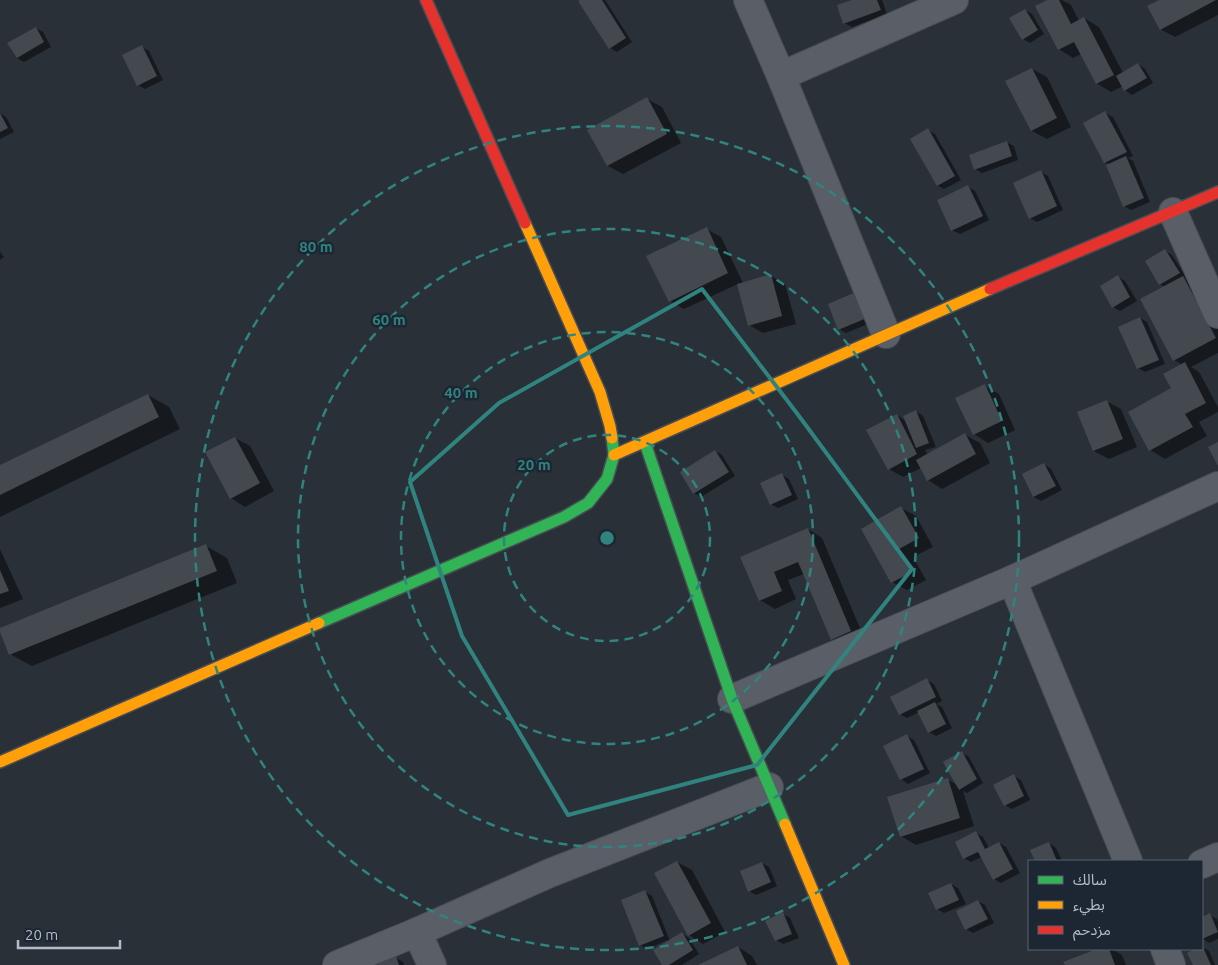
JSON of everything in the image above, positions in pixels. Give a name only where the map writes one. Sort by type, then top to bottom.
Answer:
[{"type":"street","points":[[0,762],[564,518],[588,503],[607,479],[614,455],[610,426],[600,392],[426,0]]},
{"type":"street","points":[[748,0],[886,334]]},
{"type":"street","points":[[781,76],[954,0]]},
{"type":"street","points":[[614,455],[645,443],[886,334],[1218,192]]},
{"type":"street","points":[[1173,212],[1218,314]]},
{"type":"street","points":[[645,443],[732,698],[844,965]]},
{"type":"street","points":[[732,698],[1012,580],[1218,486]]},
{"type":"street","points":[[1012,580],[1128,860]]},
{"type":"street","points":[[337,965],[550,873],[769,787]]},
{"type":"street","points":[[1203,864],[1218,857]]},
{"type":"street","points":[[417,932],[432,965]]},
{"type":"street","points":[[1164,950],[1171,965]]},
{"type":"highlighted area","points":[[702,289],[912,569],[757,765],[568,815],[462,636],[410,482],[499,403]]},
{"type":"building","points":[[602,0],[626,38],[609,49],[578,1]]},
{"type":"building","points":[[852,0],[877,0],[881,10],[843,24],[837,5]]},
{"type":"building","points":[[1047,0],[1059,0],[1071,24],[1084,17],[1114,75],[1096,84],[1074,42],[1058,50],[1035,6]]},
{"type":"building","points":[[1159,0],[1216,0],[1160,30],[1147,6]]},
{"type":"building","points":[[1025,9],[1038,30],[1022,40],[1009,18]]},
{"type":"building","points":[[36,27],[44,42],[17,58],[7,43]]},
{"type":"building","points":[[142,45],[157,76],[137,86],[122,55]]},
{"type":"building","points":[[1138,63],[1147,78],[1124,91],[1116,76]]},
{"type":"building","points":[[1032,68],[1057,118],[1031,131],[1005,81]]},
{"type":"building","points":[[647,97],[667,134],[607,166],[587,130]]},
{"type":"building","points":[[1105,111],[1127,152],[1104,163],[1083,123]]},
{"type":"building","points":[[0,113],[8,128],[0,132]]},
{"type":"building","points":[[928,128],[955,176],[937,186],[910,139]]},
{"type":"building","points":[[1007,141],[1012,156],[974,170],[969,155]]},
{"type":"building","points":[[1126,156],[1144,198],[1123,207],[1106,165]]},
{"type":"building","points":[[1041,170],[1057,206],[1029,219],[1013,183]]},
{"type":"building","points":[[968,185],[983,216],[951,231],[937,200]]},
{"type":"building","points":[[707,227],[728,273],[669,302],[646,256]]},
{"type":"building","points":[[1165,249],[1180,273],[1159,285],[1145,261]]},
{"type":"building","points":[[771,274],[782,316],[748,326],[737,284]]},
{"type":"building","points":[[1118,275],[1130,297],[1112,308],[1100,286]]},
{"type":"building","points":[[1183,276],[1216,338],[1173,361],[1140,299]]},
{"type":"building","points":[[863,289],[874,315],[838,330],[828,304]]},
{"type":"building","points":[[1140,317],[1159,360],[1137,369],[1118,327]]},
{"type":"building","points":[[1185,362],[1206,403],[1185,414],[1193,427],[1149,451],[1128,412],[1171,388],[1163,374]]},
{"type":"building","points":[[985,384],[1002,421],[973,435],[955,398]]},
{"type":"building","points":[[148,394],[159,417],[0,495],[0,465]]},
{"type":"building","points":[[1107,400],[1123,439],[1093,451],[1077,412]]},
{"type":"building","points":[[916,410],[929,443],[916,448],[903,416]]},
{"type":"building","points":[[897,414],[917,454],[888,470],[866,430]]},
{"type":"building","points":[[965,433],[976,454],[927,481],[916,460]]},
{"type":"building","points":[[235,437],[260,483],[230,499],[205,452]]},
{"type":"building","points":[[1218,442],[1218,466],[1208,447]]},
{"type":"building","points":[[715,450],[729,472],[693,494],[680,472]]},
{"type":"building","points":[[1044,463],[1056,486],[1033,497],[1022,474]]},
{"type":"building","points":[[782,473],[792,495],[770,505],[760,483]]},
{"type":"building","points":[[901,506],[919,538],[899,549],[912,572],[891,583],[861,529]]},
{"type":"building","points":[[808,528],[851,631],[831,640],[798,562],[774,572],[782,591],[759,601],[740,557]]},
{"type":"building","points":[[206,544],[217,571],[9,655],[0,628]]},
{"type":"building","points":[[0,570],[9,591],[0,594]]},
{"type":"building","points":[[927,678],[936,697],[899,715],[890,697]]},
{"type":"building","points":[[935,702],[946,724],[928,733],[917,711]]},
{"type":"building","points":[[907,734],[924,769],[900,780],[883,746]]},
{"type":"building","points":[[962,751],[977,779],[959,790],[943,762]]},
{"type":"building","points":[[1014,774],[1024,796],[1004,806],[993,785]]},
{"type":"building","points":[[948,778],[960,818],[900,837],[887,797]]},
{"type":"building","points":[[976,831],[985,849],[999,842],[1013,869],[993,880],[978,852],[963,859],[955,842]]},
{"type":"building","points":[[1049,842],[1057,860],[1035,860],[1030,850]]},
{"type":"building","points":[[677,861],[711,923],[688,936],[654,873]]},
{"type":"building","points":[[762,862],[771,882],[748,892],[740,871]]},
{"type":"building","points":[[951,883],[959,900],[936,910],[928,893]]},
{"type":"building","points":[[645,890],[664,936],[639,946],[621,900]]},
{"type":"building","points":[[978,900],[988,919],[965,930],[956,911]]},
{"type":"building","points":[[783,912],[792,934],[775,941],[765,921]]},
{"type":"building","points":[[1210,913],[1218,932],[1203,939],[1203,916]]},
{"type":"building","points":[[682,932],[693,950],[669,965],[662,965],[653,950]]},
{"type":"building","points":[[738,946],[747,965],[698,965]]},
{"type":"building","points":[[1203,947],[1211,965],[1193,965],[1187,953],[1193,950],[1203,950]]},
{"type":"building","points":[[1094,950],[1109,950],[1115,965],[1065,965],[1063,962]]},
{"type":"building","points":[[396,956],[399,965],[377,965]]},
{"type":"traffic: fast","points":[[319,623],[564,517],[588,503],[607,479],[614,455],[612,438]]},
{"type":"traffic: fast","points":[[645,443],[732,699],[785,824]]},
{"type":"traffic: slow","points":[[525,223],[600,392],[612,438]]},
{"type":"traffic: slow","points":[[614,455],[990,289]]},
{"type":"traffic: slow","points":[[0,762],[319,623]]},
{"type":"traffic: slow","points":[[785,824],[844,965]]},
{"type":"traffic: jam","points":[[426,0],[525,223]]},
{"type":"traffic: jam","points":[[990,289],[1218,192]]}]
